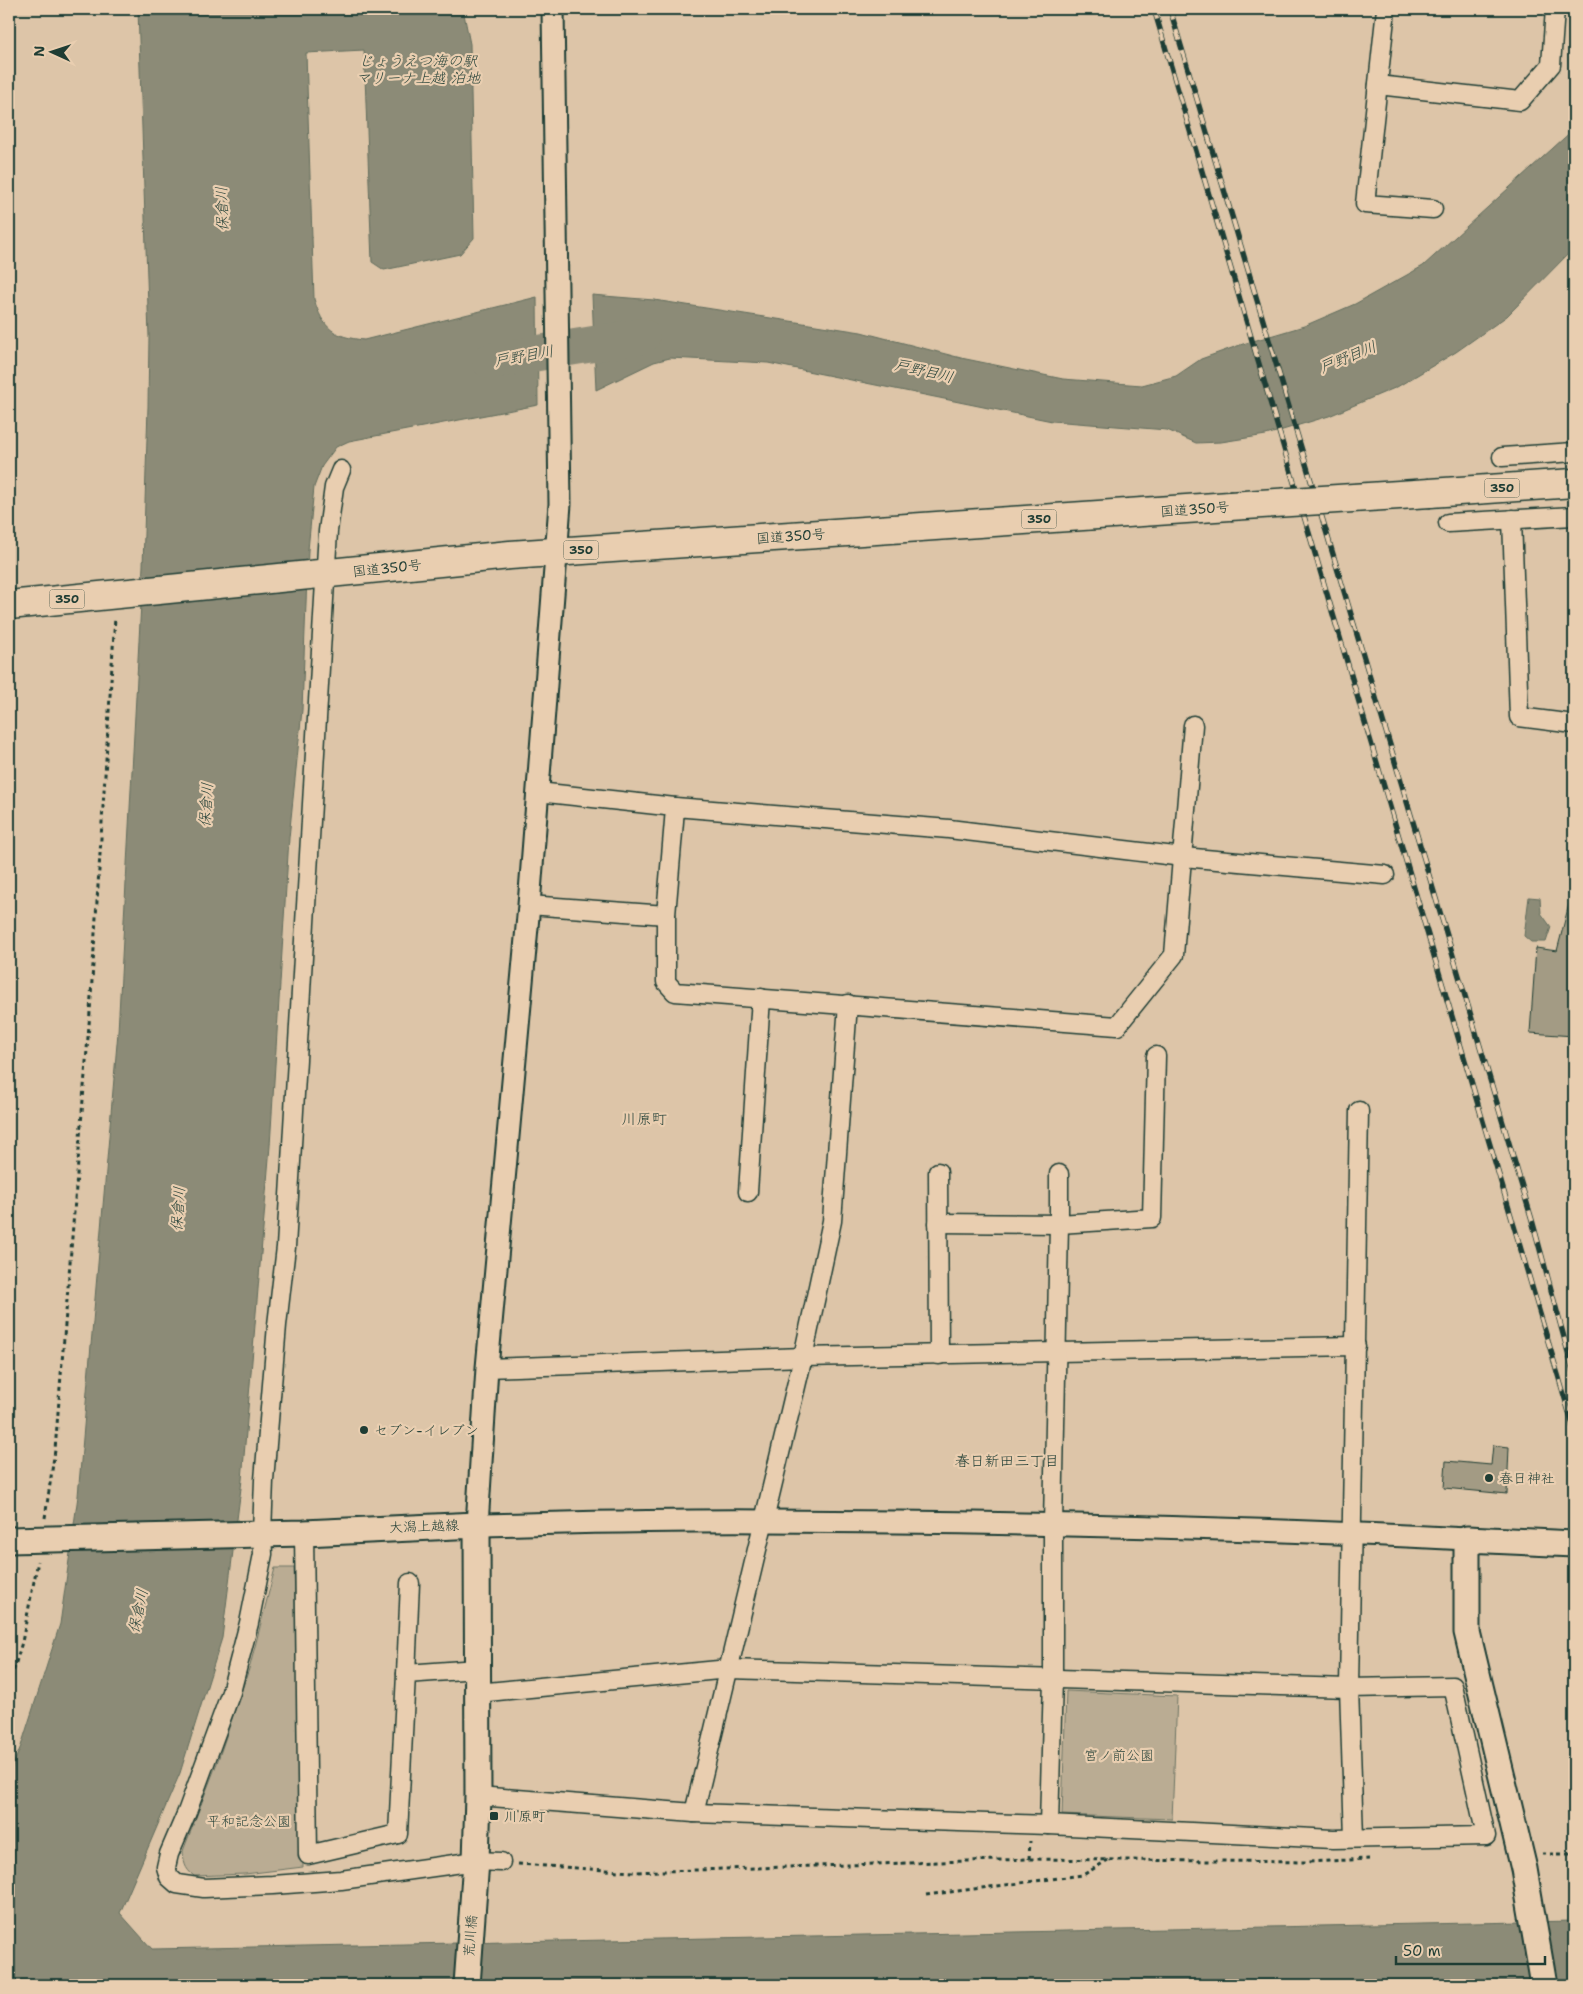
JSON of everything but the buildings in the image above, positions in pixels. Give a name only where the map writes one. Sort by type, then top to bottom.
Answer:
[{"type":"highway","name":"国道350号","points":[[9,605],[557,552],[1574,483]]},
{"type":"main road","name":"大潟上越線","points":[[9,1540],[304,1533],[477,1524],[478,1796],[476,1861],[473,1887]]},
{"type":"main road","points":[[1544,1985],[1522,1862],[1468,1632],[1467,1539],[1574,1544]]},
{"type":"main road","name":"荒川橋","points":[[467,1985],[473,1887]]},
{"type":"street","points":[[552,9],[560,504],[529,905],[487,1368],[477,1524],[764,1520],[1352,1533],[1467,1539]]},
{"type":"street","points":[[1386,9],[1365,204],[1433,209]]},
{"type":"street","points":[[1378,85],[1520,101],[1551,65],[1555,9]]},
{"type":"street","points":[[1502,457],[1574,452]]},
{"type":"street","points":[[341,470],[334,487],[320,575],[286,1247],[254,1534],[263,1554],[249,1623],[230,1692],[215,1737],[169,1854],[166,1867],[169,1877],[177,1884],[204,1888],[341,1880],[476,1861],[501,1862]]},
{"type":"street","points":[[1448,523],[1574,516]]},
{"type":"street","points":[[1512,519],[1519,717],[1574,724]]},
{"type":"street","points":[[675,807],[666,915],[666,982],[675,992],[1117,1026],[1174,955],[1193,725]]},
{"type":"street","points":[[538,792],[675,807],[949,829],[1183,857],[1385,875]]},
{"type":"street","points":[[529,905],[666,915]]},
{"type":"street","points":[[748,1192],[761,998]]},
{"type":"street","points":[[694,1814],[803,1358],[832,1221],[848,1004]]},
{"type":"street","points":[[938,1222],[1059,1224],[1152,1218],[1156,1056]]},
{"type":"street","points":[[1354,1838],[1349,1688],[1359,1111]]},
{"type":"street","points":[[938,1172],[939,1355]]},
{"type":"street","points":[[1049,1825],[1053,1678],[1053,1525],[1059,1174]]},
{"type":"street","points":[[487,1368],[803,1358],[1356,1346]]},
{"type":"street","points":[[304,1533],[308,1855],[398,1834],[410,1582]]},
{"type":"street","points":[[406,1674],[477,1681],[729,1669],[1349,1688],[1453,1686],[1486,1836],[1333,1839],[1049,1825],[694,1814],[478,1796]]},
{"type":"path","points":[[9,1686],[52,1539],[55,1450],[121,594]]},
{"type":"path","points":[[1522,1862],[1574,1854]]},
{"type":"path","points":[[501,1862],[634,1872],[1030,1859],[1308,1862],[1375,1859]]},
{"type":"path","points":[[926,1895],[1083,1875],[1109,1860]]},
{"type":"green space","name":"平和記念公園","points":[[275,1568],[294,1568],[303,1867],[245,1874],[194,1876],[185,1865],[183,1851],[217,1763],[250,1666]]},
{"type":"green space","name":"宮ノ前公園","points":[[1066,1691],[1177,1696],[1172,1819],[1062,1815]]},
{"type":"water","points":[[138,9],[463,9],[470,44],[474,238],[460,254],[384,270],[372,262],[364,50],[306,53],[314,299],[321,318],[331,330],[345,337],[364,340],[537,297],[538,405],[349,441],[336,447],[322,466],[314,487],[308,550],[302,710],[289,838],[270,1146],[242,1480],[222,1638],[180,1773],[120,1913],[152,1949],[1574,1921],[1574,1985],[9,1985],[9,1775],[21,1746],[60,1624],[78,1496],[118,1032],[143,566],[148,407],[149,337]]},
{"type":"water","points":[[1574,129],[1574,248],[1507,316],[1456,352],[1397,387],[1329,416],[1266,435],[1221,442],[1196,443],[1167,430],[1052,421],[768,363],[670,358],[654,362],[596,390],[592,295],[654,300],[861,332],[961,358],[1063,379],[1142,385],[1176,376],[1201,359],[1304,326],[1355,304],[1423,266]]},
{"type":"water","points":[[1529,897],[1540,898],[1541,913],[1551,927],[1546,942],[1531,942],[1524,936]]},
{"type":"waterway","name":"戸野目川","points":[[490,361],[642,336]]},
{"type":"railway","points":[[1154,9],[1574,1429]]},
{"type":"railway","points":[[1170,9],[1532,1220],[1574,1374]]},
{"type":"place","name":"セブン-イレブン","points":[[364,1430]]},
{"type":"place","name":"春日神社","points":[[1489,1478]]},
{"type":"place","name":"川原町","points":[[494,1816]]},
{"type":"district","name":"川原町","points":[[644,1119]]},
{"type":"district","name":"春日新田三丁目","points":[[1007,1461]]},
{"type":"water label","name":"じょうえつ海の駅 マリーナ上越 泊地","points":[[418,70]]},
{"type":"water label","name":"保倉川","points":[[222,209]]},
{"type":"water label","name":"保倉川","points":[[206,805]]},
{"type":"water label","name":"保倉川","points":[[178,1209]]},
{"type":"water label","name":"保倉川","points":[[138,1611]]}]
